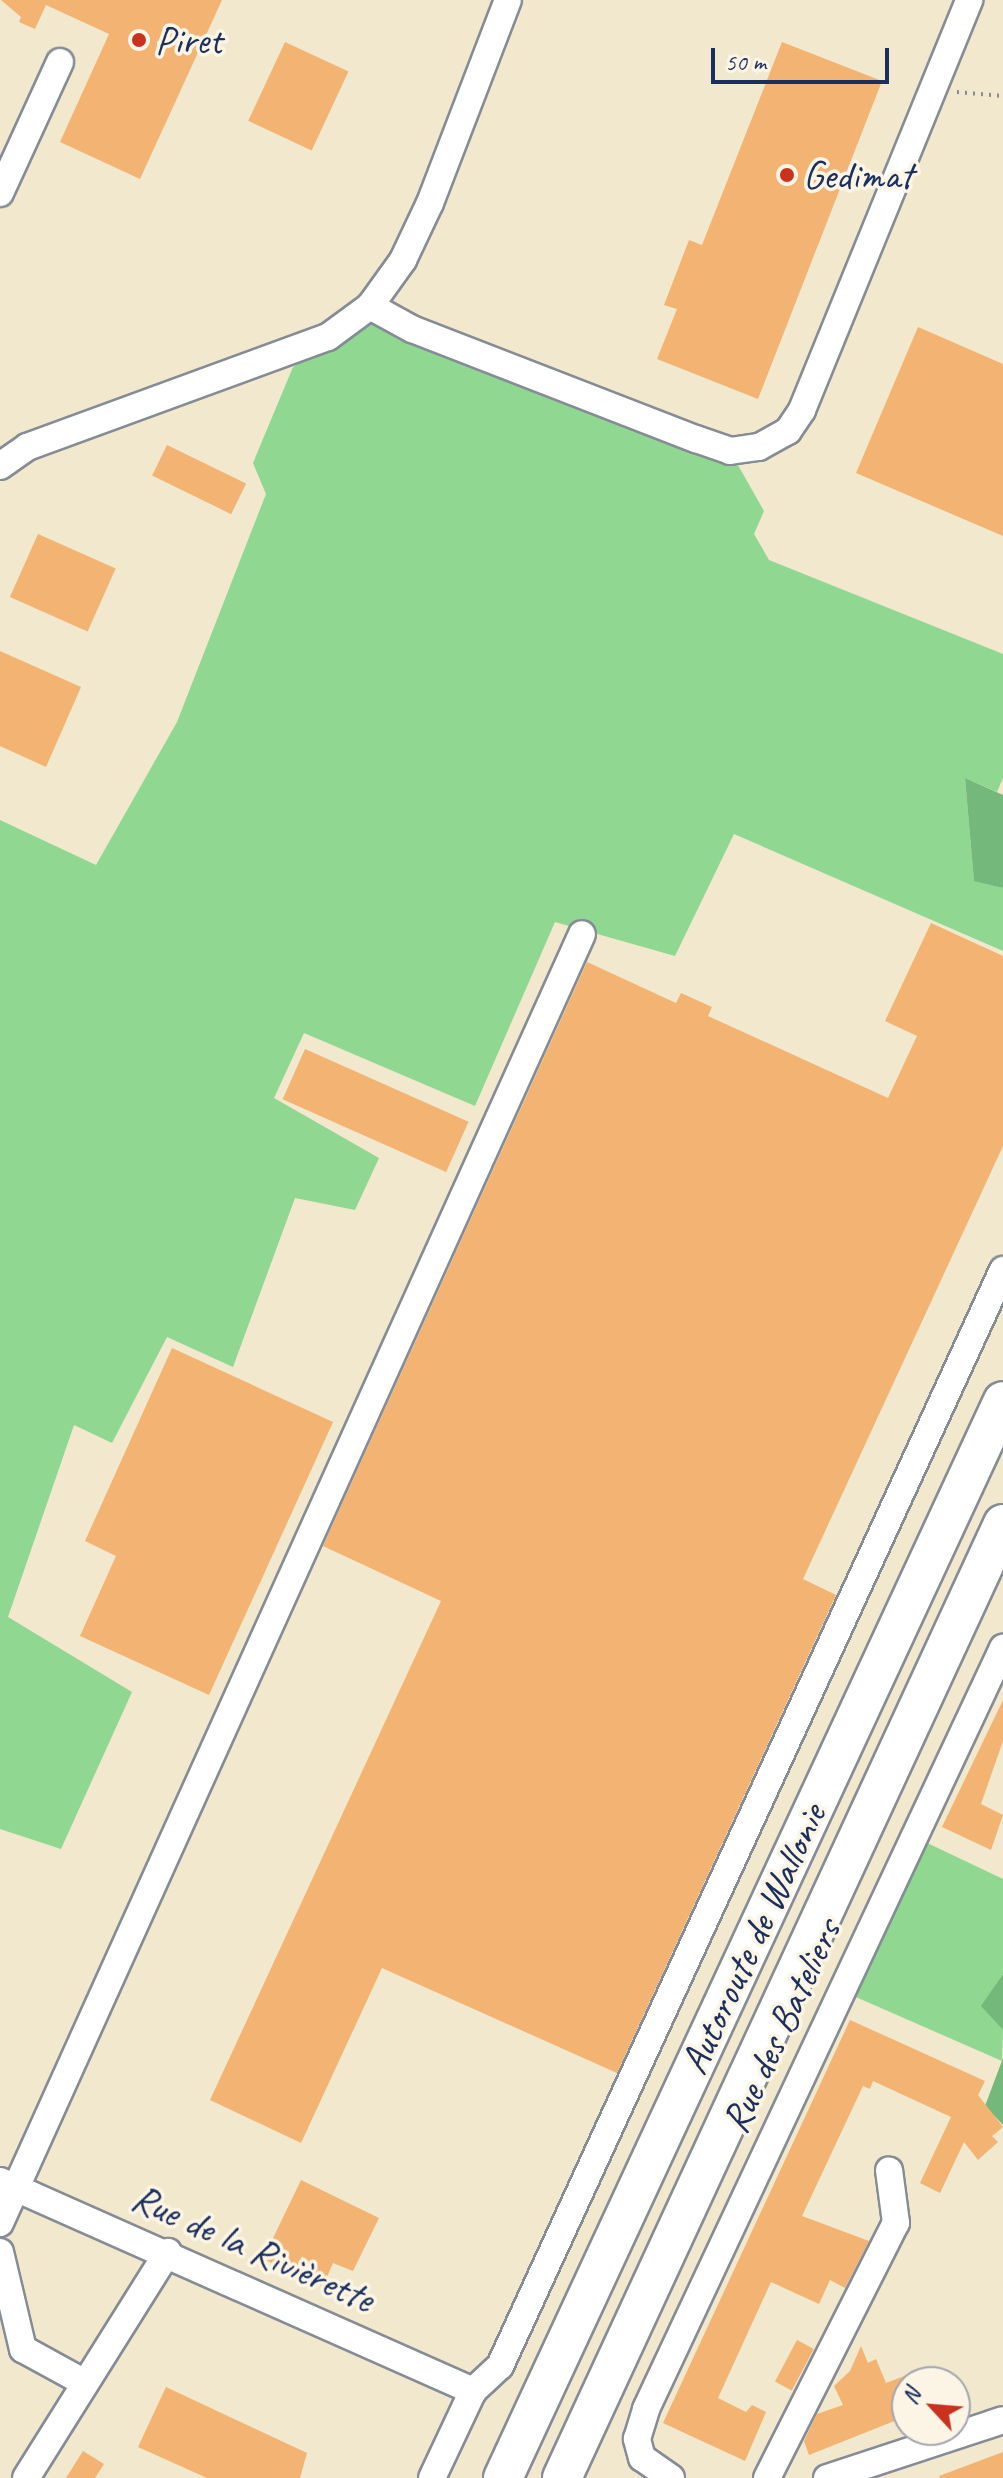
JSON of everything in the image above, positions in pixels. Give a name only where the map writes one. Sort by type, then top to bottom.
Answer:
[{"type":"highway","name":"Autoroute de Wallonie","points":[[503,2478],[1003,1401]]},
{"type":"highway","name":"Autoroute de Wallonie","points":[[562,2478],[1003,1524]]},
{"type":"street","points":[[0,466],[27,447],[328,337],[370,306],[403,260],[430,203],[508,0]]},
{"type":"street","points":[[370,306],[412,329],[696,439],[730,451],[759,447],[788,431],[802,410],[969,0]]},
{"type":"street","points":[[0,193],[60,62]]},
{"type":"street","points":[[0,2223],[8,2184],[582,934]]},
{"type":"street","points":[[432,2478],[473,2391],[500,2366],[507,2352],[1003,1270]]},
{"type":"street","name":"Rue des Bateliers","points":[[671,2478],[642,2458],[637,2439],[672,2352],[1003,1648]]},
{"type":"street","points":[[767,2478],[896,2223],[889,2170]]},
{"type":"street","name":"Rue de la Rivièrette","points":[[8,2184],[168,2252],[473,2391]]},
{"type":"street","points":[[0,2252],[23,2349],[85,2383]]},
{"type":"street","points":[[26,2478],[168,2252]]},
{"type":"street","points":[[827,2478],[1003,2420]]},
{"type":"path","points":[[935,89],[1003,96]]},
{"type":"green space","points":[[381,312],[730,451],[764,511],[754,534],[769,560],[1003,654],[1003,778],[997,792],[965,778],[974,880],[1003,888],[1003,951],[734,834],[675,956],[555,922],[475,1106],[304,1033],[274,1098],[379,1158],[355,1210],[295,1198],[233,1367],[167,1337],[112,1443],[74,1425],[8,1617],[132,1692],[61,1849],[0,1829],[0,820],[96,865],[177,722],[266,494],[253,463],[293,367]]},
{"type":"green space","points":[[965,778],[1003,795],[1003,888],[974,881]]},
{"type":"green space","points":[[923,1841],[1003,1879],[1003,1974],[982,2006],[1003,2030],[1002,2061],[849,1994]]},
{"type":"green space","points":[[1003,1974],[1003,2030],[981,2006]]},
{"type":"green space","points":[[1003,2058],[1003,2125],[985,2106]]},
{"type":"building","points":[[1,0],[222,0],[140,179],[60,142],[109,34],[46,5],[35,29],[19,22],[21,17]]},
{"type":"building","points":[[285,42],[348,72],[312,150],[248,121]]},
{"type":"building","name":"Gedimat","points":[[782,42],[882,81],[758,399],[657,359],[677,309],[664,305],[689,240],[702,245]]},
{"type":"building","points":[[918,327],[1003,364],[1003,536],[856,473]]},
{"type":"building","points":[[167,445],[246,484],[231,514],[152,476]]},
{"type":"building","points":[[38,534],[116,569],[88,632],[10,597]]},
{"type":"building","points":[[0,651],[81,687],[46,767],[0,746]]},
{"type":"building","points":[[931,923],[1003,956],[1003,1146],[803,1579],[836,1595],[617,2073],[382,1968],[301,2143],[210,2100],[441,1601],[323,1546],[587,962],[676,1003],[681,993],[712,1007],[708,1016],[888,1098],[917,1036],[885,1021]]},
{"type":"building","points":[[305,1049],[469,1122],[446,1172],[283,1099]]},
{"type":"building","points":[[172,1348],[333,1422],[209,1695],[80,1636],[116,1556],[85,1541]]},
{"type":"building","points":[[1003,1700],[1003,1741],[981,1804],[1003,1815],[991,1850],[942,1827]]},
{"type":"building","points":[[850,2020],[985,2081],[978,2095],[1003,2127],[992,2136],[998,2142],[978,2160],[964,2142],[940,2193],[920,2183],[951,2117],[873,2081],[870,2089],[863,2086],[802,2216],[869,2241],[845,2288],[830,2280],[819,2304],[771,2282],[718,2398],[746,2412],[752,2405],[766,2412],[745,2461],[663,2423]]},
{"type":"building","points":[[301,2180],[379,2218],[353,2271],[333,2263],[323,2286],[263,2259]]},
{"type":"building","points":[[797,2340],[814,2349],[792,2390],[775,2381]]},
{"type":"building","points":[[861,2346],[868,2363],[876,2359],[886,2383],[891,2381],[891,2422],[809,2455],[804,2441],[817,2414],[843,2405],[834,2386],[850,2371]]},
{"type":"building","points":[[166,2387],[307,2453],[300,2478],[207,2478],[138,2447]]},
{"type":"building","points":[[83,2451],[104,2464],[95,2478],[66,2478]]},
{"type":"building","points":[[1003,2452],[1003,2478],[939,2476]]},
{"type":"place","name":"Piret","points":[[139,40]]},
{"type":"place","name":"Gedimat","points":[[787,175]]}]
